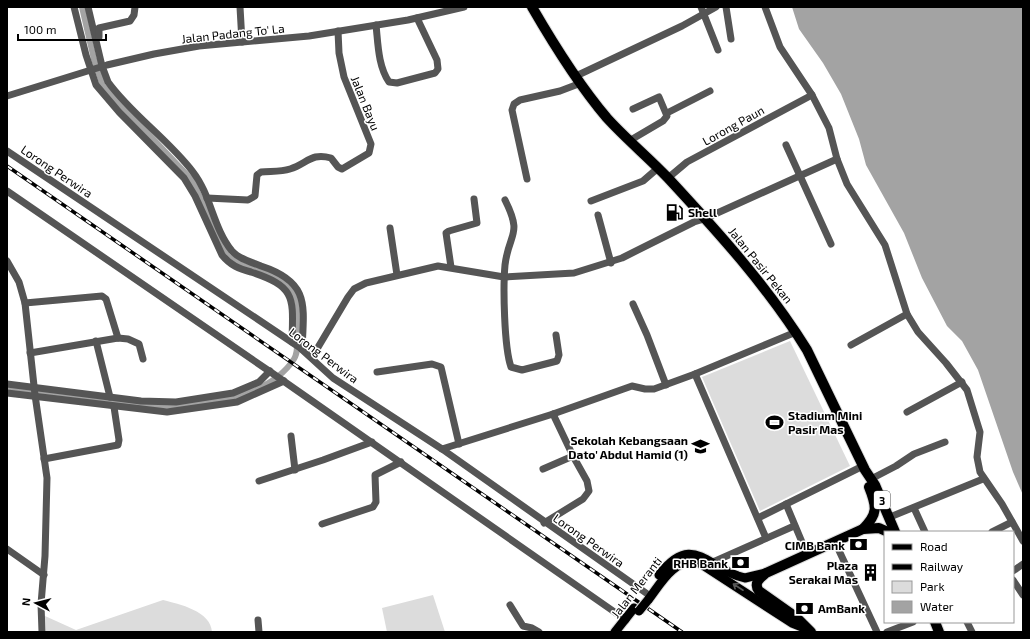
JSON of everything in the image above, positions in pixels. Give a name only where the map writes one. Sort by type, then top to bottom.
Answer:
[{"type":"highway","name":"Jalan Pasir Pekan","points":[[532,7],[553,44],[603,113],[629,141],[668,178],[766,290],[796,332],[815,366],[890,517],[895,531]]},
{"type":"highway","name":"3","points":[[863,529],[873,519],[875,506],[866,471]]},
{"type":"highway","points":[[809,631],[796,617],[759,596],[756,585],[757,581],[766,573],[863,529],[879,528],[886,531]]},
{"type":"main road","name":"Jalan Meranti","points":[[623,632],[645,597],[680,560],[696,555],[745,578],[766,573]]},
{"type":"main road","name":"Jalan Meranti","points":[[680,560],[703,563],[759,596],[792,623],[809,631]]},
{"type":"main road","name":"Jalan Meranti","points":[[615,632],[637,610]]},
{"type":"street","points":[[74,7],[98,67],[111,86],[186,164],[198,181],[207,198],[222,235],[232,251],[246,260],[274,270],[288,278],[301,295],[303,321],[296,345]]},
{"type":"street","points":[[88,7],[98,67],[100,91],[176,169],[189,186],[222,255],[227,261],[235,267],[270,279],[286,289],[290,295],[293,310],[296,345]]},
{"type":"street","points":[[98,67],[99,28],[130,21],[134,15],[135,7]]},
{"type":"street","points":[[240,7],[242,42]]},
{"type":"street","name":"Jalan Padang To' La","points":[[7,96],[98,67],[182,49],[309,36],[418,18],[464,7]]},
{"type":"street","points":[[527,179],[512,110],[514,104],[520,100],[560,91],[578,79],[670,32],[702,10],[716,7]]},
{"type":"street","points":[[726,7],[731,39]]},
{"type":"street","points":[[765,7],[780,47],[812,95],[829,128],[837,159],[856,200],[885,245],[907,314],[918,332],[962,382],[971,400],[980,432],[977,458],[980,472],[983,479],[992,488],[1023,541]]},
{"type":"street","points":[[702,10],[718,50]]},
{"type":"street","points":[[376,25],[381,60],[386,78],[389,82],[397,83],[435,73],[438,69],[437,60],[418,18]]},
{"type":"street","name":"Jalan Bayu","points":[[207,198],[253,199],[256,192],[257,175],[261,172],[287,170],[309,158],[322,156],[332,158],[338,167],[342,169],[369,153],[371,144],[341,66],[338,31]]},
{"type":"street","points":[[629,141],[664,121],[667,113],[710,91]]},
{"type":"street","name":"Lorong Paun","points":[[668,178],[688,162],[812,95]]},
{"type":"street","points":[[633,109],[659,97],[667,113]]},
{"type":"street","points":[[786,145],[831,244]]},
{"type":"street","name":"Lorong Perwira","points":[[7,150],[296,345],[333,378],[442,449],[645,597]]},
{"type":"street","points":[[310,356],[318,349],[354,289],[366,283],[438,266],[504,277],[570,274],[611,263],[694,222],[704,219],[837,159]]},
{"type":"street","points":[[590,201],[643,180],[658,168]]},
{"type":"street","points":[[7,192],[271,372],[626,620]]},
{"type":"street","points":[[451,267],[446,233],[477,224],[474,198]]},
{"type":"street","points":[[506,200],[514,218],[515,230],[508,253],[504,277],[508,354],[511,367],[522,370],[557,361],[559,355],[556,335]]},
{"type":"street","points":[[598,215],[611,263]]},
{"type":"street","points":[[390,228],[397,275]]},
{"type":"street","points":[[7,261],[18,282],[25,302],[34,392],[47,478],[44,575],[41,604],[42,632]]},
{"type":"street","points":[[25,302],[102,296],[106,299],[118,338]]},
{"type":"street","points":[[633,304],[648,335],[666,384]]},
{"type":"street","points":[[851,344],[907,314]]},
{"type":"street","points":[[442,449],[553,414],[632,386],[649,390],[695,374],[796,332]]},
{"type":"street","points":[[30,353],[118,338],[128,339],[139,344],[143,359]]},
{"type":"street","points":[[96,341],[110,397]]},
{"type":"street","points":[[377,372],[432,364],[441,367],[459,444]]},
{"type":"street","points":[[7,393],[34,392],[110,397],[159,403],[176,402],[222,396],[246,389],[259,382],[271,372]]},
{"type":"street","points":[[695,374],[766,538]]},
{"type":"street","points":[[7,384],[34,392],[114,407],[167,412],[228,404],[247,399],[282,380]]},
{"type":"street","points":[[907,412],[962,382]]},
{"type":"street","points":[[44,459],[118,444],[119,440],[114,407]]},
{"type":"street","points":[[544,523],[584,498],[589,491],[587,481],[553,414]]},
{"type":"street","points":[[292,436],[295,470]]},
{"type":"street","points":[[259,481],[295,470],[372,442]]},
{"type":"street","points":[[758,518],[786,504],[866,471],[896,466],[914,454],[945,442]]},
{"type":"street","points":[[543,469],[573,456]]},
{"type":"street","points":[[322,524],[373,507],[376,502],[375,475],[378,472],[401,462]]},
{"type":"street","points":[[890,517],[983,479]]},
{"type":"street","points":[[786,504],[807,554]]},
{"type":"street","points":[[914,508],[925,531]]},
{"type":"street","points":[[994,531],[1012,522]]},
{"type":"street","points":[[713,562],[794,526]]},
{"type":"street","points":[[835,542],[876,632]]},
{"type":"street","points":[[7,549],[44,575]]},
{"type":"street","points":[[1014,570],[1023,564]]},
{"type":"street","points":[[1014,582],[1023,595]]},
{"type":"street","points":[[510,605],[521,624],[538,632]]},
{"type":"street","points":[[258,620],[259,632]]},
{"type":"street","points":[[886,632],[909,623]]},
{"type":"street","points":[[968,623],[972,632]]},
{"type":"green space","name":"Stadium Mini Pasir Mas","points":[[790,341],[850,466],[760,511],[702,377]]},
{"type":"green space","points":[[433,595],[445,632],[387,632],[382,608]]},
{"type":"green space","points":[[163,600],[185,606],[200,614],[210,625],[212,632],[46,632],[45,616],[76,630]]},
{"type":"water","points":[[792,7],[1023,7],[1023,495],[1013,472],[978,370],[962,341],[947,326],[922,278],[904,233],[866,165],[859,139],[841,94],[823,63],[799,29]]},
{"type":"waterway","points":[[7,388],[149,405],[167,406],[207,403],[248,392],[267,384],[282,373],[294,359],[297,352],[298,308],[294,292],[277,277],[242,265],[227,255],[192,180],[103,86],[94,59],[82,7]]},
{"type":"railway","points":[[7,166],[682,632]]},
{"type":"place","name":"Shell","points":[[675,212]]},
{"type":"place","name":"Stadium Mini Pasir Mas","points":[[775,422]]},
{"type":"place","name":"Sekolah Kebangsaan Dato' Abdul Hamid (1)","points":[[701,447]]},
{"type":"place","name":"CIMB Bank","points":[[858,545]]},
{"type":"place","name":"RHB Bank","points":[[741,563]]},
{"type":"place","name":"Plaza Serakai Mas","points":[[871,572]]},
{"type":"place","name":"AmBank","points":[[805,608]]}]
